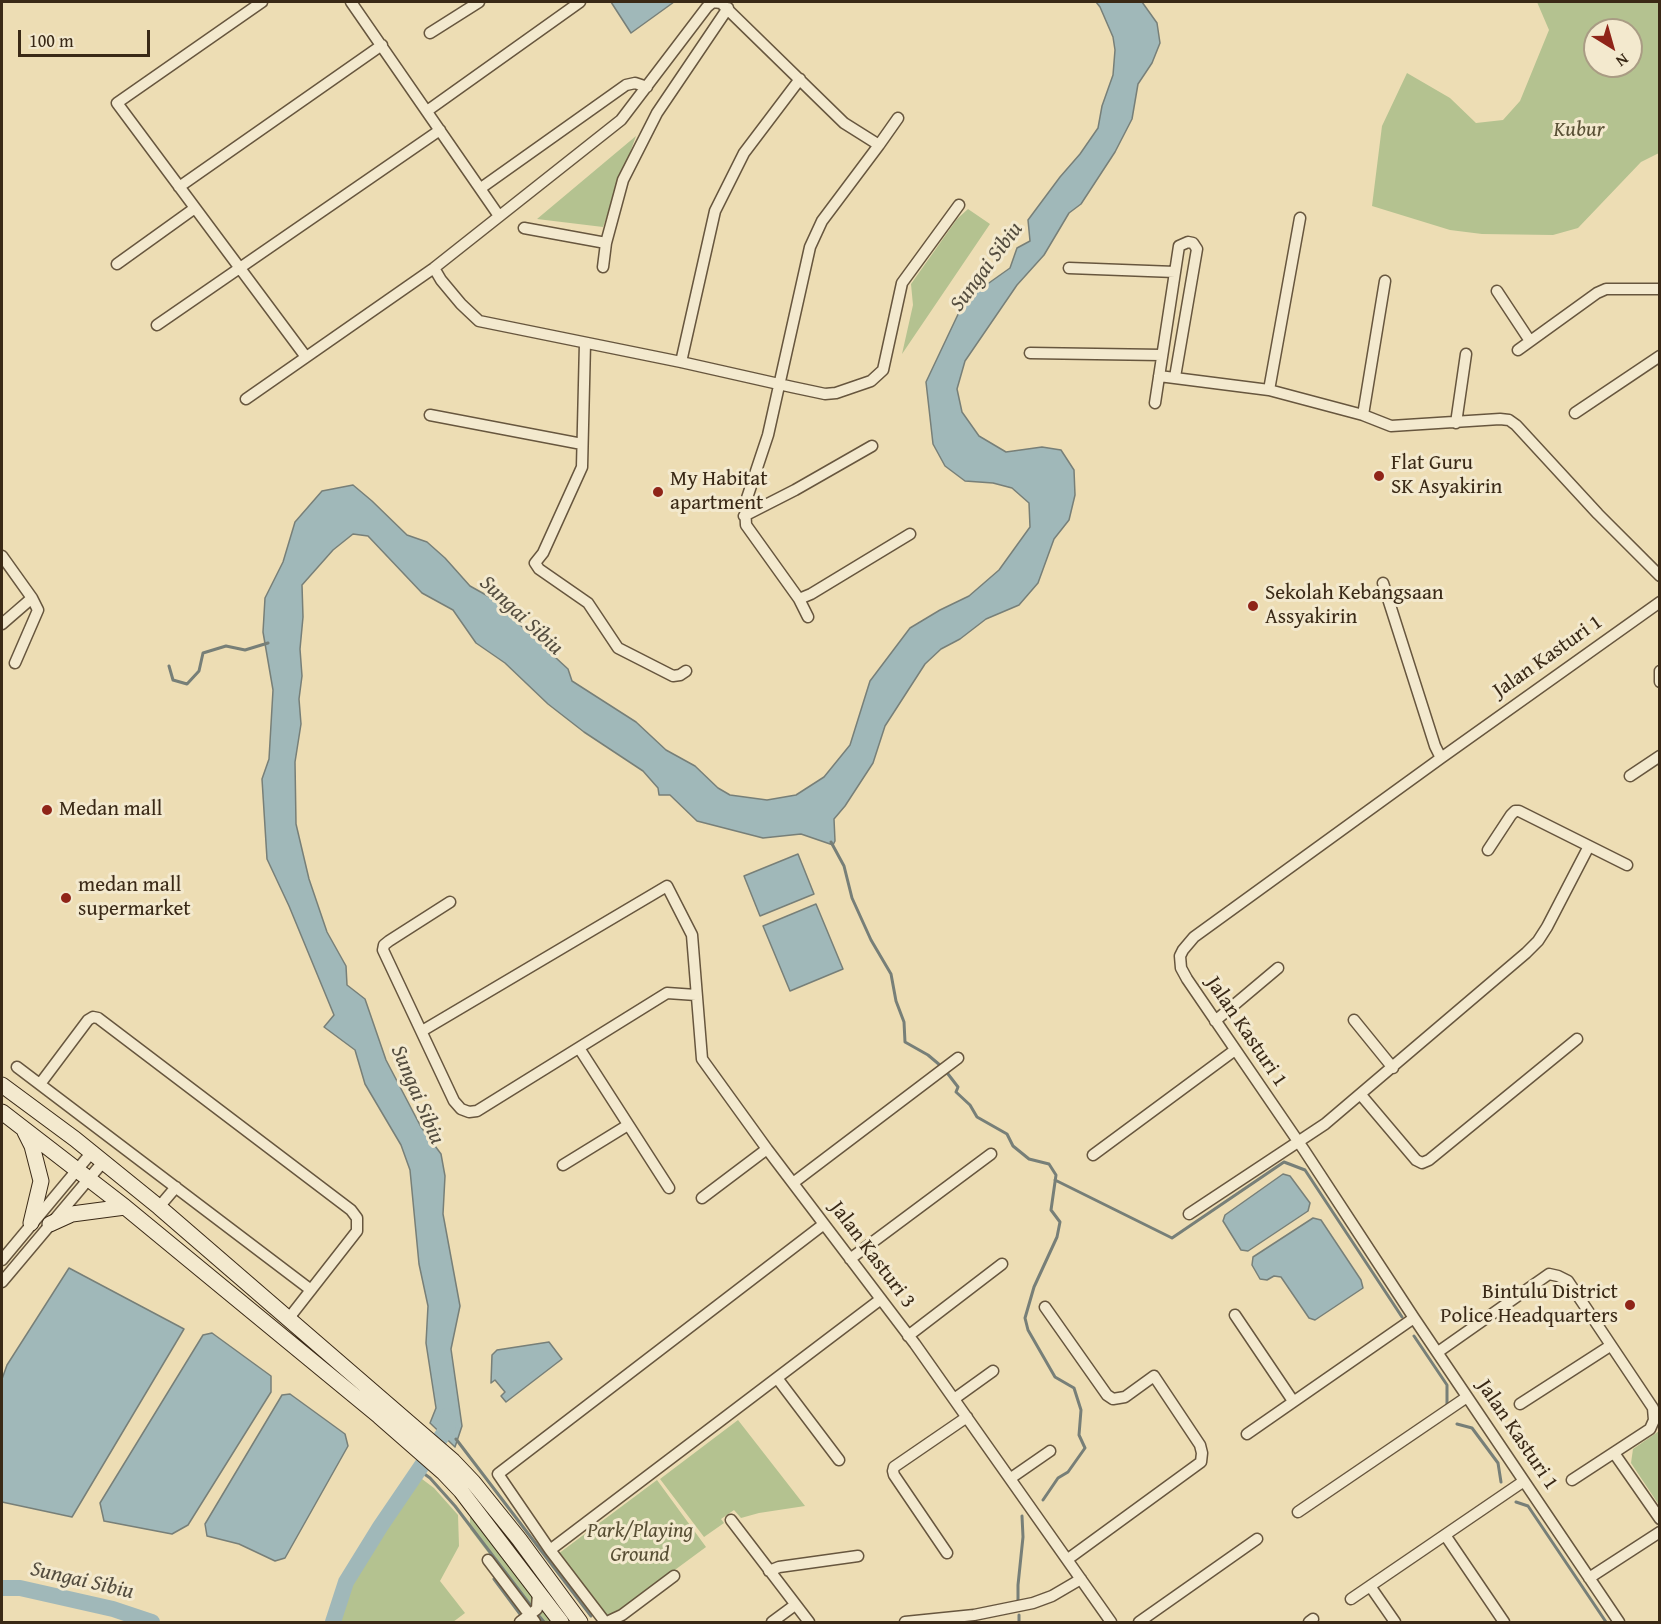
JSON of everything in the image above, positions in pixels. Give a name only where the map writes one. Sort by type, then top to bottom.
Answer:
[{"type":"street","points":[[262,2],[117,103],[306,357]]},
{"type":"street","points":[[352,2],[500,216]]},
{"type":"street","points":[[430,33],[479,2]]},
{"type":"street","points":[[427,111],[580,2]]},
{"type":"street","points":[[246,399],[434,268],[621,120],[713,2],[721,3],[728,8],[844,123],[879,145]]},
{"type":"street","points":[[603,267],[606,243],[623,180],[657,112],[728,8]]},
{"type":"street","points":[[179,187],[382,45]]},
{"type":"street","points":[[681,362],[714,211],[744,153],[800,79]]},
{"type":"street","points":[[481,188],[626,85],[635,83],[647,87]]},
{"type":"street","points":[[808,617],[799,599],[746,525],[745,504],[768,435],[781,385],[810,248],[822,221],[898,118]]},
{"type":"street","points":[[157,325],[440,130]]},
{"type":"street","points":[[434,268],[460,304],[479,321],[825,394],[836,393],[871,381],[883,370],[902,283],[959,205]]},
{"type":"street","points":[[117,264],[195,208]]},
{"type":"street","points":[[1269,390],[1300,218]]},
{"type":"street","points":[[524,228],[606,243]]},
{"type":"street","points":[[1155,403],[1179,246],[1183,243],[1193,243],[1197,249],[1175,377]]},
{"type":"street","points":[[1069,268],[1175,272]]},
{"type":"street","points":[[1363,415],[1385,281]]},
{"type":"street","points":[[1518,351],[1597,293],[1606,289],[1659,289]]},
{"type":"street","points":[[1497,291],[1530,341]]},
{"type":"street","points":[[585,344],[582,467],[543,554],[535,563],[539,569],[588,603],[618,648],[673,676],[686,671]]},
{"type":"street","points":[[1030,353],[1162,355]]},
{"type":"street","points":[[1456,423],[1466,354]]},
{"type":"street","points":[[1575,413],[1659,356]]},
{"type":"street","points":[[1159,376],[1269,390],[1363,415],[1386,425],[1509,420],[1659,576]]},
{"type":"street","points":[[430,415],[582,444]]},
{"type":"street","points":[[744,516],[872,446]]},
{"type":"street","points":[[799,599],[812,594],[910,534]]},
{"type":"street","points":[[2,556],[38,610],[15,663]]},
{"type":"street","points":[[1383,583],[1435,746],[1441,758]]},
{"type":"street","points":[[2,624],[32,598]]},
{"type":"street","name":"Jalan Kasturi 1","points":[[1619,1623],[1215,1021],[1181,968],[1180,956],[1188,943],[1659,602]]},
{"type":"street","points":[[1659,671],[1659,682]]},
{"type":"street","points":[[1630,776],[1659,756]]},
{"type":"street","points":[[1488,850],[1511,815],[1519,811],[1627,865]]},
{"type":"street","points":[[1189,1214],[1325,1124],[1393,1068],[1538,941],[1589,846]]},
{"type":"street","name":"Jalan Kasturi 3","points":[[422,1031],[667,886],[692,935],[700,1056],[967,1417],[1112,1623]]},
{"type":"street","points":[[450,902],[389,941],[384,945],[383,950],[454,1101],[461,1109],[469,1112],[477,1110],[667,993],[696,995]]},
{"type":"street","points":[[1215,1021],[1278,968]]},
{"type":"street","points":[[40,1084],[88,1020],[93,1017],[98,1018],[351,1210],[357,1218],[357,1231],[289,1318]]},
{"type":"street","points":[[1354,1020],[1393,1068]]},
{"type":"street","points":[[1361,1095],[1416,1160],[1422,1163],[1429,1160],[1577,1039]]},
{"type":"street","points":[[579,1048],[669,1188]]},
{"type":"street","points":[[1093,1155],[1235,1050]]},
{"type":"street","points":[[793,1183],[958,1058]]},
{"type":"street","points":[[17,1067],[311,1290]]},
{"type":"street","points":[[2,1085],[98,1157],[289,1318],[443,1472],[467,1486],[519,1539],[580,1623]]},
{"type":"street","points":[[2,1112],[384,1411]]},
{"type":"street","points":[[563,1165],[628,1125]]},
{"type":"street","points":[[22,1128],[33,1146],[41,1181],[31,1223]]},
{"type":"street","points":[[702,1198],[767,1149]]},
{"type":"street","points":[[850,1259],[991,1155]]},
{"type":"street","points":[[2,1260],[31,1223],[98,1157]]},
{"type":"street","points":[[2,1282],[50,1224],[82,1174]]},
{"type":"street","points":[[159,1207],[176,1187]]},
{"type":"street","points":[[50,1224],[72,1214],[125,1207]]},
{"type":"street","points":[[674,1576],[622,1616],[606,1623],[498,1477],[500,1472],[824,1224]]},
{"type":"street","points":[[908,1336],[1002,1264]]},
{"type":"street","points":[[1438,1352],[1549,1274],[1568,1281],[1653,1408],[1654,1420],[1650,1429],[1572,1480]]},
{"type":"street","points":[[550,1550],[881,1299]]},
{"type":"street","points":[[1045,1307],[1107,1395],[1113,1399],[1125,1397],[1154,1376],[1200,1446],[1202,1453],[1201,1462],[1068,1559]]},
{"type":"street","points":[[1235,1315],[1293,1401]]},
{"type":"street","points":[[1247,1434],[1414,1318]]},
{"type":"street","points":[[1520,1404],[1610,1346]]},
{"type":"street","points":[[954,1400],[993,1371]]},
{"type":"street","points":[[777,1378],[839,1460]]},
{"type":"street","points":[[1298,1512],[1467,1397]]},
{"type":"street","points":[[946,1553],[893,1471],[894,1467],[967,1417]]},
{"type":"street","points":[[1011,1478],[1050,1451]]},
{"type":"street","points":[[1614,1453],[1659,1519]]},
{"type":"street","points":[[1351,1599],[1524,1481]]},
{"type":"street","points":[[467,1486],[561,1623]]},
{"type":"street","points":[[730,1520],[808,1623]]},
{"type":"street","points":[[1589,1578],[1659,1532]]},
{"type":"street","points":[[1445,1535],[1504,1623]]},
{"type":"street","points":[[1139,1623],[1257,1539]]},
{"type":"street","points":[[769,1571],[778,1567],[858,1556]]},
{"type":"street","points":[[488,1560],[528,1620],[537,1609],[538,1591]]},
{"type":"street","points":[[905,1623],[971,1619],[1034,1604],[1081,1579]]},
{"type":"street","points":[[1370,1586],[1395,1623]]},
{"type":"street","points":[[772,1623],[795,1605]]},
{"type":"green space","name":"Kubur","points":[[1537,2],[1659,2],[1659,153],[1641,162],[1578,228],[1553,235],[1482,234],[1450,230],[1372,206],[1382,126],[1407,73],[1450,98],[1476,123],[1503,120],[1520,101],[1549,30]]},
{"type":"green space","points":[[636,136],[603,227],[537,219]]},
{"type":"green space","points":[[968,209],[990,224],[902,354],[913,305],[911,284],[957,219]]},
{"type":"green space","points":[[738,1420],[805,1506],[741,1518],[734,1510],[721,1519],[724,1523],[704,1537],[660,1479]]},
{"type":"green space","points":[[1659,1431],[1659,1505],[1631,1463],[1633,1449]]},
{"type":"green space","points":[[418,1476],[434,1488],[458,1515],[459,1546],[440,1581],[465,1613],[453,1622],[339,1622],[350,1587]]},
{"type":"green space","name":"Park/Playing Ground","points":[[657,1480],[706,1547],[607,1620],[558,1554]]},
{"type":"green space","points":[[470,1515],[553,1622],[541,1622],[470,1529]]},
{"type":"water","points":[[611,2],[674,2],[631,33]]},
{"type":"water","points":[[1096,2],[1142,2],[1157,23],[1160,43],[1152,63],[1138,84],[1132,119],[1115,152],[1081,204],[1069,213],[1044,255],[1017,285],[965,361],[957,389],[962,412],[979,436],[1006,452],[1042,447],[1061,450],[1074,470],[1075,495],[1069,520],[1054,539],[1038,583],[1019,605],[986,619],[960,639],[941,649],[925,664],[885,726],[873,763],[834,819],[835,841],[833,845],[801,834],[763,838],[697,821],[670,795],[659,795],[658,788],[643,771],[584,732],[548,704],[505,663],[476,643],[453,610],[422,593],[368,536],[353,534],[333,550],[302,585],[303,617],[300,649],[302,676],[299,699],[301,724],[295,762],[296,824],[309,879],[327,932],[346,966],[347,985],[365,999],[386,1060],[421,1127],[441,1154],[445,1176],[443,1214],[460,1306],[451,1349],[462,1426],[455,1447],[430,1423],[436,1408],[426,1343],[428,1306],[419,1264],[410,1170],[401,1145],[365,1084],[355,1050],[324,1027],[334,1015],[267,859],[262,779],[269,759],[273,690],[263,632],[265,598],[283,562],[295,522],[322,491],[353,485],[407,535],[427,542],[470,586],[502,604],[517,622],[568,669],[572,681],[636,722],[666,750],[695,766],[718,788],[730,795],[767,800],[796,795],[824,777],[850,745],[870,681],[910,628],[969,596],[999,570],[1030,527],[1029,503],[1012,488],[993,483],[965,481],[945,466],[933,444],[926,382],[961,308],[979,290],[1010,268],[1017,248],[1030,241],[1028,220],[1098,128],[1102,106],[1113,75],[1115,50],[1113,37]]},
{"type":"water","points":[[798,854],[814,894],[760,916],[744,876]]},
{"type":"water","points":[[816,904],[843,969],[790,991],[763,926]]},
{"type":"water","points":[[1283,1174],[1290,1176],[1310,1203],[1308,1211],[1248,1251],[1241,1250],[1223,1221],[1225,1215]]},
{"type":"water","points":[[1313,1218],[1321,1220],[1361,1280],[1363,1288],[1315,1320],[1309,1318],[1281,1277],[1260,1279],[1252,1265],[1253,1257]]},
{"type":"water","points":[[69,1268],[184,1329],[72,1517],[2,1502],[2,1379],[7,1365]]},
{"type":"water","points":[[212,1333],[271,1376],[271,1392],[188,1525],[172,1534],[104,1521],[100,1503],[203,1335]]},
{"type":"water","points":[[549,1342],[562,1359],[506,1402],[501,1396],[505,1392],[495,1380],[491,1383],[492,1355],[497,1350]]},
{"type":"water","points":[[290,1394],[345,1434],[348,1446],[285,1558],[275,1561],[239,1544],[207,1536],[205,1524],[282,1395]]},
{"type":"waterway","points":[[169,666],[173,680],[187,684],[199,671],[203,653],[226,646],[245,650],[268,643]]},
{"type":"waterway","points":[[831,842],[844,866],[852,898],[871,940],[891,974],[896,1001],[904,1022],[905,1042],[928,1055],[941,1066]]},
{"type":"waterway","points":[[948,1074],[958,1087],[956,1092],[970,1105],[977,1117],[1007,1134],[1013,1146],[1029,1159],[1049,1164],[1056,1175],[1051,1210],[1060,1222],[1057,1237],[1034,1287],[1025,1318],[1028,1330],[1055,1377],[1074,1388],[1081,1410],[1079,1435],[1085,1448],[1068,1472],[1058,1478],[1043,1500]]},
{"type":"waterway","points":[[1055,1180],[1172,1238],[1284,1162],[1305,1170],[1402,1317]]},
{"type":"waterway","points":[[1414,1336],[1447,1385],[1447,1406]]},
{"type":"waterway","name":"Sungai Sibiu","points":[[333,1622],[346,1582],[380,1527],[448,1427],[447,1416]]},
{"type":"waterway","points":[[1457,1424],[1472,1428],[1498,1463],[1501,1482]]},
{"type":"waterway","points":[[456,1439],[591,1616]]},
{"type":"waterway","points":[[419,1470],[430,1478],[455,1506],[531,1606]]},
{"type":"waterway","points":[[1516,1502],[1528,1506],[1606,1622]]},
{"type":"waterway","points":[[1018,1601],[1023,1537],[1022,1516]]},
{"type":"waterway","points":[[494,1579],[520,1614]]},
{"type":"waterway","name":"Sungai Sibiu","points":[[2,1588],[20,1588],[113,1609],[152,1622]]},
{"type":"waterway","points":[[1019,1615],[1019,1622]]},
{"type":"waterway","points":[[539,1616],[544,1622]]},
{"type":"place","name":"Flat Guru SK Asyakirin","points":[[1379,476]]},
{"type":"place","name":"My Habitat apartment","points":[[658,492]]},
{"type":"place","name":"Sekolah Kebangsaan Assyakirin","points":[[1253,606]]},
{"type":"place","name":"Medan mall","points":[[47,810]]},
{"type":"place","name":"medan mall supermarket","points":[[66,898]]},
{"type":"place","name":"Bintulu District Police Headquarters","points":[[1630,1305]]}]
